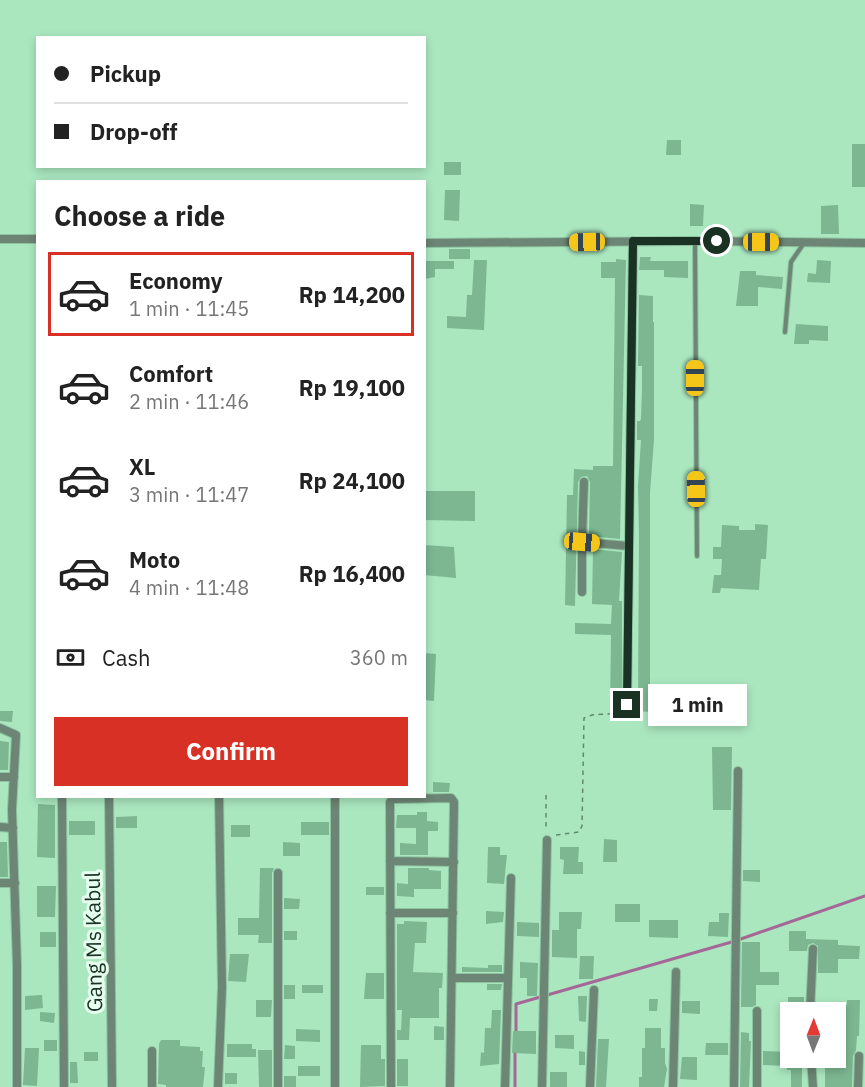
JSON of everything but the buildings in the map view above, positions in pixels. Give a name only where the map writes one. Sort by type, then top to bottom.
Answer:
[{"type":"street","points":[[0,239],[36,239]]},
{"type":"street","points":[[627,705],[633,241]]},
{"type":"street","points":[[426,243],[695,241],[865,243]]},
{"type":"street","points":[[582,592],[584,482]]},
{"type":"street","points":[[582,542],[629,546]]},
{"type":"street","points":[[0,728],[16,735],[13,828],[17,1087]]},
{"type":"street","points":[[734,1087],[738,771]]},
{"type":"street","points":[[0,777],[14,777]]},
{"type":"street","points":[[62,798],[64,1087]]},
{"type":"street","name":"Gang Ms Kabul","points":[[109,798],[112,1087]]},
{"type":"street","points":[[218,1087],[222,988],[219,798]]},
{"type":"street","points":[[335,798],[335,1087]]},
{"type":"street","points":[[391,1087],[391,800],[451,798],[454,802],[454,862],[450,1087]]},
{"type":"street","points":[[0,827],[13,828]]},
{"type":"street","points":[[542,1087],[546,840]]},
{"type":"street","points":[[390,861],[454,862]]},
{"type":"street","points":[[278,873],[278,1087]]},
{"type":"street","points":[[505,1087],[511,878]]},
{"type":"street","points":[[0,883],[15,883]]},
{"type":"street","points":[[390,913],[453,913]]},
{"type":"street","points":[[810,1002],[813,949]]},
{"type":"street","points":[[673,1087],[676,972]]},
{"type":"street","points":[[452,978],[508,978]]},
{"type":"street","points":[[590,1087],[594,990]]},
{"type":"street","points":[[757,1011],[757,1087]]},
{"type":"street","points":[[152,1051],[152,1087]]},
{"type":"street","points":[[858,1087],[859,1056]]},
{"type":"street","points":[[812,1068],[813,1087]]},
{"type":"lane","points":[[695,241],[697,556]]},
{"type":"lane","points":[[785,332],[791,262],[805,242]]},
{"type":"path","points":[[546,795],[546,840],[561,834],[579,832],[581,829],[584,718],[592,715],[620,714],[627,705]]},
{"type":"waterway","points":[[516,1034],[516,1004],[735,941],[865,896]]},
{"type":"waterway","points":[[515,1050],[515,1087]]},
{"type":"route","points":[[627,705],[633,241],[717,241]]}]
